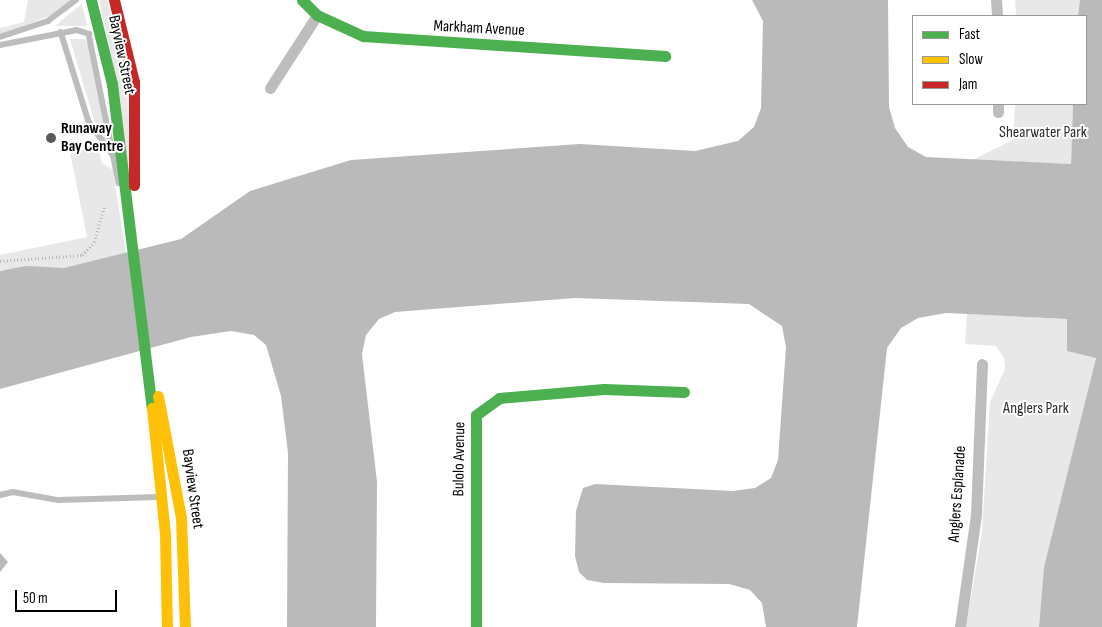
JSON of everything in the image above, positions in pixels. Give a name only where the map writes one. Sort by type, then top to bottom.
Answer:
[{"type":"main road","name":"Bayview Street","points":[[91,0],[112,84],[134,236],[162,497],[167,627]]},
{"type":"main road","name":"Bayview Street","points":[[114,0],[134,82],[134,236]]},
{"type":"main road","name":"Markham Avenue","points":[[302,0],[317,15],[363,36],[385,39],[665,56]]},
{"type":"main road","name":"Bayview Street","points":[[148,358],[178,495],[186,557],[185,627]]},
{"type":"main road","name":"Bulolo Avenue","points":[[476,627],[476,415],[499,398],[604,389],[684,392]]},
{"type":"street","points":[[996,0],[997,15]]},
{"type":"street","points":[[270,88],[317,15]]},
{"type":"street","name":"Anglers Esplanade","points":[[960,627],[976,514],[982,364]]},
{"type":"street","points":[[162,497],[178,495]]},
{"type":"lane","points":[[0,37],[48,21],[76,0]]},
{"type":"lane","points":[[0,46],[81,29],[92,39],[114,156],[130,213]]},
{"type":"lane","points":[[61,32],[89,122],[114,156]]},
{"type":"lane","points":[[0,495],[13,492],[58,500],[162,497]]},
{"type":"path","points":[[0,261],[82,255],[94,242],[104,206]]},
{"type":"green space","points":[[28,0],[71,0],[56,13],[0,36],[0,28],[24,22]]},
{"type":"green space","points":[[99,0],[107,0],[127,73],[130,213],[116,78]]},
{"type":"green space","points":[[1015,0],[1080,0],[1078,15],[1016,15]]},
{"type":"green space","points":[[82,4],[87,26],[55,26],[74,10]]},
{"type":"green space","points":[[70,39],[85,39],[92,53],[108,141],[97,130]]},
{"type":"green space","name":"Shearwater Park","points":[[1015,105],[1073,105],[1071,164],[970,161],[1013,140]]},
{"type":"green space","points":[[98,147],[102,163],[113,170],[126,254],[64,268],[0,270],[0,255],[87,237],[70,152]]},
{"type":"green space","name":"Anglers Park","points":[[967,314],[1067,319],[1067,351],[1096,357],[1044,567],[1039,627],[966,627],[982,531],[990,402],[1005,369],[1004,358],[996,346],[965,344]]},
{"type":"shaded area","points":[[752,0],[888,0],[889,107],[895,128],[908,147],[926,157],[1071,164],[1073,105],[1087,105],[1087,15],[1078,15],[1080,0],[1102,0],[1102,627],[1039,627],[1044,567],[1096,358],[1067,351],[1067,319],[946,313],[918,318],[901,328],[887,348],[857,627],[766,627],[762,603],[750,590],[729,584],[604,583],[587,580],[579,572],[575,556],[576,511],[583,488],[595,484],[733,491],[755,488],[771,478],[778,460],[786,347],[782,326],[749,304],[575,298],[395,312],[379,319],[366,335],[362,354],[377,482],[376,627],[287,627],[288,453],[281,396],[266,345],[254,335],[231,331],[191,337],[0,389],[0,271],[26,266],[64,268],[181,239],[250,191],[351,160],[580,144],[695,151],[738,141],[754,127],[761,108],[763,21]]},
{"type":"shaded area","points":[[0,553],[8,562],[0,572]]},
{"type":"traffic: fast","points":[[91,0],[112,84],[152,408]]},
{"type":"traffic: fast","points":[[302,0],[317,15],[363,36],[665,56]]},
{"type":"traffic: fast","points":[[476,627],[476,415],[499,398],[604,389],[684,392]]},
{"type":"traffic: slow","points":[[158,396],[181,518],[185,627]]},
{"type":"traffic: slow","points":[[152,408],[165,534],[167,627]]},
{"type":"traffic: jam","points":[[114,0],[134,82],[134,185]]},
{"type":"place","name":"Runaway Bay Centre","points":[[51,138]]}]
